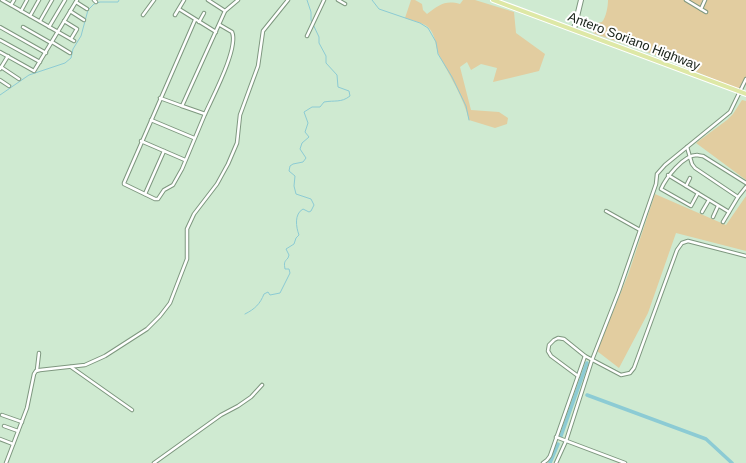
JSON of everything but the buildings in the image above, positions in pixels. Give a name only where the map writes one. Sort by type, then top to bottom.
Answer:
[{"type":"main road","name":"Antero Soriano Highway","points":[[493,0],[507,2],[746,94]]},
{"type":"street","points":[[2,0],[72,40],[77,29],[64,21]]},
{"type":"street","points":[[11,5],[14,0]]},
{"type":"street","points":[[21,10],[27,0]]},
{"type":"street","points":[[30,16],[39,0]]},
{"type":"street","points":[[40,21],[52,0]]},
{"type":"street","points":[[49,26],[65,0]]},
{"type":"street","points":[[143,15],[154,0]]},
{"type":"street","points":[[175,15],[184,0]]},
{"type":"street","points":[[208,0],[225,11]]},
{"type":"street","points":[[182,106],[220,25],[225,11],[238,0]]},
{"type":"street","points":[[37,371],[84,365],[105,356],[147,329],[160,316],[170,302],[187,259],[187,229],[194,214],[217,184],[228,164],[237,142],[240,115],[258,66],[263,31],[288,0]]},
{"type":"street","points":[[307,36],[324,0]]},
{"type":"street","points":[[338,0],[345,4]]},
{"type":"street","points":[[574,29],[581,0]]},
{"type":"street","points":[[686,0],[706,12]]},
{"type":"street","points":[[701,9],[706,0]]},
{"type":"street","points":[[0,52],[34,71],[76,1],[87,9]]},
{"type":"street","points":[[179,9],[216,32]]},
{"type":"street","points":[[70,11],[84,20]]},
{"type":"street","points":[[199,22],[204,13]]},
{"type":"street","points":[[195,20],[124,182],[124,184],[155,199],[158,199],[164,190],[173,185],[227,65],[234,41],[232,32],[220,25]]},
{"type":"street","points":[[0,27],[46,53]]},
{"type":"street","points":[[23,27],[70,53]]},
{"type":"street","points":[[0,40],[40,62]]},
{"type":"street","points":[[8,56],[1,68],[19,79]]},
{"type":"street","points":[[0,80],[9,86]]},
{"type":"street","points":[[556,463],[566,441],[592,360],[619,291],[656,184],[657,174],[665,165],[730,112],[746,80]]},
{"type":"street","points":[[160,98],[205,114]]},
{"type":"street","points":[[151,120],[194,138]]},
{"type":"street","points":[[141,141],[185,160]]},
{"type":"street","points":[[687,147],[692,164],[695,168],[738,197]]},
{"type":"street","points":[[145,194],[164,151]]},
{"type":"street","points":[[698,193],[691,206],[661,189],[668,175],[690,156],[703,156],[746,184]]},
{"type":"street","points":[[668,175],[729,212]]},
{"type":"street","points":[[686,186],[690,178]]},
{"type":"street","points":[[723,222],[746,187]]},
{"type":"street","points":[[702,212],[709,200]]},
{"type":"street","points":[[713,217],[718,206]]},
{"type":"street","points":[[606,211],[640,230]]},
{"type":"street","points":[[578,376],[551,356],[548,351],[549,345],[558,338],[564,339],[592,360],[621,374],[630,373],[634,368],[677,250],[682,243],[688,241],[746,256]]},
{"type":"street","points":[[6,463],[27,408],[34,374],[37,371],[39,353]]},
{"type":"street","points":[[543,463],[550,456],[585,356]]},
{"type":"street","points":[[70,367],[132,410]]},
{"type":"street","points":[[154,463],[221,415],[251,397],[262,385]]},
{"type":"street","points":[[2,415],[22,422]]},
{"type":"street","points":[[4,426],[18,431]]},
{"type":"street","points":[[556,437],[625,463]]},
{"type":"street","points":[[0,439],[14,444]]},
{"type":"shaded area","points":[[411,0],[415,0],[422,4],[423,10],[427,14],[442,4],[460,4],[463,0],[475,0],[514,12],[516,33],[545,54],[539,71],[493,82],[497,68],[481,64],[471,70],[467,62],[460,67],[471,110],[499,112],[508,118],[507,124],[495,128],[469,120],[460,95],[439,55],[431,30],[423,24],[405,18]]},
{"type":"shaded area","points":[[608,0],[746,0],[746,77],[740,90],[658,56],[593,33],[597,23],[602,22],[605,17]]},
{"type":"shaded area","points":[[742,100],[746,101],[746,180],[696,143],[727,120]]},
{"type":"shaded area","points":[[655,194],[726,225],[746,196],[746,251],[676,233],[648,313],[619,368],[597,351],[628,275]]},
{"type":"waterway","points":[[0,95],[29,75],[65,63],[71,58],[73,49],[81,36],[88,10],[94,4],[100,2],[118,2],[119,0]]},
{"type":"waterway","points":[[245,314],[257,306],[264,294],[268,292],[270,295],[280,293],[290,273],[289,269],[285,269],[285,263],[289,255],[286,249],[294,244],[299,235],[297,228],[298,214],[303,209],[309,212],[311,211],[314,205],[311,199],[296,194],[294,186],[295,176],[289,171],[290,166],[303,162],[306,158],[300,149],[302,143],[309,137],[305,132],[308,123],[304,112],[312,107],[320,107],[324,102],[341,100],[350,96],[349,91],[338,87],[337,75],[326,63],[326,56],[319,43],[319,37],[311,20],[311,12],[307,0]]},
{"type":"waterway","points":[[372,0],[379,9],[420,23],[428,28],[436,42],[438,54],[452,77],[466,106],[469,120]]},
{"type":"waterway","points":[[561,436],[587,363]]},
{"type":"waterway","points":[[587,395],[706,439],[732,463]]},
{"type":"waterway","points":[[550,463],[558,444]]}]
